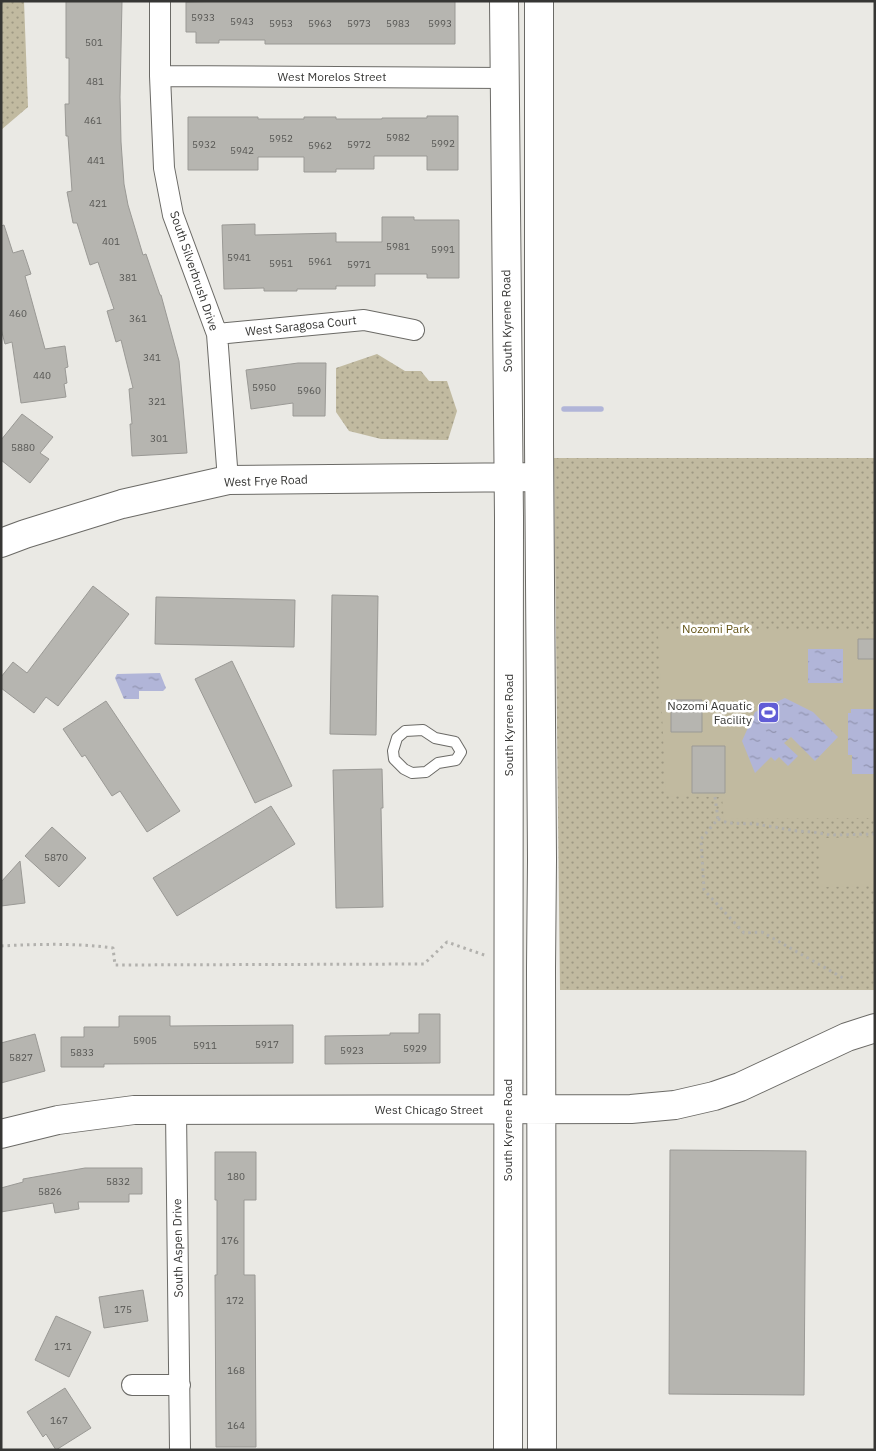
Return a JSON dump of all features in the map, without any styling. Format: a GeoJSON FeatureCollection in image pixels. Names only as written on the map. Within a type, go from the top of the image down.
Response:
{"type":"FeatureCollection","features":[{"type":"Feature","properties":{"kind":"main road","name":"South Kyrene Road"},"geometry":{"type":"LineString","coordinates":[[504,1],[508,477],[508,1450]]}},
{"type":"Feature","properties":{"kind":"main road"},"geometry":{"type":"LineString","coordinates":[[539,1],[542,1450]]}},
{"type":"Feature","properties":{"kind":"main road","name":"West Frye Road"},"geometry":{"type":"LineString","coordinates":[[1,543],[122,504],[228,480],[539,478]]}},
{"type":"Feature","properties":{"kind":"main road","name":"West Chicago Street"},"geometry":{"type":"LineString","coordinates":[[1,1134],[58,1120],[134,1110],[541,1110],[632,1109],[675,1105],[714,1096],[740,1087],[847,1037],[875,1028]]}},
{"type":"Feature","properties":{"kind":"street","name":"South Silverbrush Drive"},"geometry":{"type":"LineString","coordinates":[[160,1],[160,76],[164,168],[173,215],[217,334],[228,480]]}},
{"type":"Feature","properties":{"kind":"street","name":"West Morelos Street"},"geometry":{"type":"LineString","coordinates":[[160,76],[504,78]]}},
{"type":"Feature","properties":{"kind":"street","name":"West Saragosa Court"},"geometry":{"type":"LineString","coordinates":[[217,334],[364,320],[414,330]]}},
{"type":"Feature","properties":{"kind":"street","name":"South Aspen Drive"},"geometry":{"type":"LineString","coordinates":[[176,1111],[180,1450]]}},
{"type":"Feature","properties":{"kind":"street"},"geometry":{"type":"LineString","coordinates":[[132,1385],[180,1385]]}},
{"type":"Feature","properties":{"kind":"lane"},"geometry":{"type":"LineString","coordinates":[[423,730],[435,738],[455,742],[461,752],[456,760],[438,763],[426,772],[412,773],[404,769],[394,759],[393,751],[397,738],[405,731],[423,730]]}},
{"type":"Feature","properties":{"kind":"path"},"geometry":{"type":"LineString","coordinates":[[716,797],[718,820],[701,839],[704,890],[744,933],[762,932],[843,978]]}},
{"type":"Feature","properties":{"kind":"path"},"geometry":{"type":"LineString","coordinates":[[718,820],[728,823],[756,824],[830,835],[875,834]]}},
{"type":"Feature","properties":{"kind":"path"},"geometry":{"type":"LineString","coordinates":[[1,946],[42,944],[114,948],[115,965],[424,964],[447,942],[488,956],[508,956]]}},
{"type":"Feature","properties":{"kind":"green space"},"geometry":{"type":"Polygon","coordinates":[[[1,1],[24,1],[28,107],[1,130],[1,1]]]}},
{"type":"Feature","properties":{"kind":"green space"},"geometry":{"type":"Polygon","coordinates":[[[377,354],[405,371],[421,371],[429,381],[447,381],[457,411],[448,440],[381,439],[349,431],[336,412],[336,368],[377,354]]]}},
{"type":"Feature","properties":{"kind":"green space","name":"Nozomi Park"},"geometry":{"type":"Polygon","coordinates":[[[554,458],[875,458],[875,990],[560,990],[554,458]]]}},
{"type":"Feature","properties":{"kind":"green space","name":"Nozomi Aquatic Facility"},"geometry":{"type":"Polygon","coordinates":[[[875,629],[875,818],[724,819],[722,797],[666,796],[658,630],[875,629]]]}},
{"type":"Feature","properties":{"kind":"green space"},"geometry":{"type":"Polygon","coordinates":[[[875,837],[875,886],[821,887],[821,838],[875,837]]]}},
{"type":"Feature","properties":{"kind":"water"},"geometry":{"type":"Polygon","coordinates":[[[808,649],[843,649],[843,683],[808,683],[808,649]]]}},
{"type":"Feature","properties":{"kind":"water"},"geometry":{"type":"Polygon","coordinates":[[[160,673],[166,688],[163,691],[139,691],[139,699],[124,699],[115,678],[117,674],[160,673]]]}},
{"type":"Feature","properties":{"kind":"water"},"geometry":{"type":"Polygon","coordinates":[[[785,698],[813,712],[838,737],[815,761],[791,737],[784,743],[798,756],[788,766],[779,757],[775,761],[771,757],[755,773],[742,741],[755,712],[785,698]]]}},
{"type":"Feature","properties":{"kind":"water"},"geometry":{"type":"Polygon","coordinates":[[[851,709],[875,709],[875,774],[852,774],[852,755],[848,755],[848,713],[851,713],[851,709]]]}},
{"type":"Feature","properties":{"kind":"building"},"geometry":{"type":"Polygon","coordinates":[[[66,1],[122,1],[120,97],[124,184],[128,205],[143,255],[146,254],[161,295],[179,361],[187,453],[132,456],[129,389],[133,388],[121,340],[116,342],[107,311],[114,309],[98,262],[90,265],[77,223],[73,223],[67,192],[72,191],[68,136],[66,136],[65,104],[69,104],[69,58],[66,58],[66,1]]]}},
{"type":"Feature","properties":{"kind":"building"},"geometry":{"type":"Polygon","coordinates":[[[455,1],[455,44],[265,44],[265,40],[219,40],[219,43],[196,43],[196,32],[186,32],[186,2],[455,1]]]}},
{"type":"Feature","properties":{"kind":"building"},"geometry":{"type":"Polygon","coordinates":[[[427,116],[458,116],[458,170],[427,170],[427,156],[374,156],[374,169],[336,169],[336,172],[304,172],[304,157],[258,157],[258,170],[188,170],[188,117],[304,119],[304,117],[336,117],[336,119],[382,119],[427,118],[427,116]]]}},
{"type":"Feature","properties":{"kind":"building"},"geometry":{"type":"Polygon","coordinates":[[[382,217],[414,217],[414,220],[459,220],[459,278],[427,278],[427,274],[375,274],[375,286],[336,286],[336,289],[297,289],[297,291],[264,291],[264,288],[224,289],[222,225],[255,224],[255,235],[336,233],[336,242],[382,242],[382,217]]]}},
{"type":"Feature","properties":{"kind":"building"},"geometry":{"type":"Polygon","coordinates":[[[4,225],[13,253],[23,250],[31,274],[25,276],[45,349],[65,346],[68,367],[65,368],[67,383],[64,384],[66,397],[21,403],[12,342],[5,344],[1,329],[1,226],[4,225]]]}},
{"type":"Feature","properties":{"kind":"building"},"geometry":{"type":"Polygon","coordinates":[[[298,363],[326,363],[325,416],[293,416],[293,403],[251,409],[246,370],[298,363]]]}},
{"type":"Feature","properties":{"kind":"building"},"geometry":{"type":"Polygon","coordinates":[[[22,414],[53,437],[40,453],[49,459],[30,483],[1,460],[1,440],[22,414]]]}},
{"type":"Feature","properties":{"kind":"building"},"geometry":{"type":"Polygon","coordinates":[[[93,586],[129,614],[58,706],[46,697],[34,713],[1,688],[1,677],[13,662],[27,673],[93,586]]]}},
{"type":"Feature","properties":{"kind":"building"},"geometry":{"type":"Polygon","coordinates":[[[332,595],[378,596],[376,735],[330,734],[332,595]]]}},
{"type":"Feature","properties":{"kind":"building"},"geometry":{"type":"Polygon","coordinates":[[[156,597],[295,600],[294,647],[155,644],[156,597]]]}},
{"type":"Feature","properties":{"kind":"building"},"geometry":{"type":"Polygon","coordinates":[[[858,639],[875,639],[875,659],[858,659],[858,639]]]}},
{"type":"Feature","properties":{"kind":"building"},"geometry":{"type":"Polygon","coordinates":[[[232,661],[292,786],[255,803],[195,679],[232,661]]]}},
{"type":"Feature","properties":{"kind":"building"},"geometry":{"type":"Polygon","coordinates":[[[671,700],[702,700],[702,732],[671,732],[671,700]]]}},
{"type":"Feature","properties":{"kind":"building"},"geometry":{"type":"Polygon","coordinates":[[[106,701],[180,811],[147,832],[120,791],[112,796],[85,755],[82,757],[63,729],[106,701]]]}},
{"type":"Feature","properties":{"kind":"building"},"geometry":{"type":"Polygon","coordinates":[[[692,746],[725,746],[725,793],[692,793],[692,746]]]}},
{"type":"Feature","properties":{"kind":"building"},"geometry":{"type":"Polygon","coordinates":[[[382,769],[383,907],[336,908],[333,770],[382,769]]]}},
{"type":"Feature","properties":{"kind":"building"},"geometry":{"type":"Polygon","coordinates":[[[271,806],[295,844],[177,916],[153,878],[271,806]]]}},
{"type":"Feature","properties":{"kind":"building"},"geometry":{"type":"Polygon","coordinates":[[[52,827],[86,858],[59,887],[25,856],[52,827]]]}},
{"type":"Feature","properties":{"kind":"building"},"geometry":{"type":"Polygon","coordinates":[[[20,861],[25,903],[1,906],[1,882],[20,861]]]}},
{"type":"Feature","properties":{"kind":"building"},"geometry":{"type":"Polygon","coordinates":[[[419,1014],[440,1014],[440,1063],[325,1064],[325,1036],[419,1033],[419,1014]]]}},
{"type":"Feature","properties":{"kind":"building"},"geometry":{"type":"Polygon","coordinates":[[[119,1016],[170,1016],[170,1026],[293,1025],[293,1063],[104,1064],[104,1067],[61,1067],[61,1037],[84,1037],[84,1027],[119,1027],[119,1016]]]}},
{"type":"Feature","properties":{"kind":"building"},"geometry":{"type":"Polygon","coordinates":[[[35,1034],[45,1071],[1,1083],[1,1043],[35,1034]]]}},
{"type":"Feature","properties":{"kind":"building"},"geometry":{"type":"Polygon","coordinates":[[[670,1150],[806,1151],[804,1395],[669,1394],[670,1150]]]}},
{"type":"Feature","properties":{"kind":"building"},"geometry":{"type":"Polygon","coordinates":[[[215,1152],[256,1152],[256,1200],[244,1200],[244,1275],[255,1275],[256,1447],[216,1447],[215,1275],[217,1275],[217,1200],[215,1200],[215,1152]]]}},
{"type":"Feature","properties":{"kind":"building"},"geometry":{"type":"Polygon","coordinates":[[[85,1168],[142,1168],[142,1194],[129,1194],[129,1202],[78,1202],[79,1209],[55,1213],[53,1203],[1,1212],[1,1188],[23,1182],[23,1179],[85,1168]]]}},
{"type":"Feature","properties":{"kind":"building"},"geometry":{"type":"Polygon","coordinates":[[[143,1290],[148,1321],[104,1328],[99,1297],[143,1290]]]}},
{"type":"Feature","properties":{"kind":"building"},"geometry":{"type":"Polygon","coordinates":[[[56,1316],[91,1332],[69,1377],[35,1360],[56,1316]]]}},
{"type":"Feature","properties":{"kind":"building"},"geometry":{"type":"Polygon","coordinates":[[[65,1388],[91,1428],[56,1450],[46,1434],[43,1437],[27,1412],[65,1388]]]}},
{"type":"Feature","properties":{"kind":"waterway"},"geometry":{"type":"LineString","coordinates":[[564,409],[601,409]]}},
{"type":"Feature","properties":{"kind":"place","name":"Nozomi Aquatic Facility"},"geometry":{"type":"Point","coordinates":[768,713]}}]}
